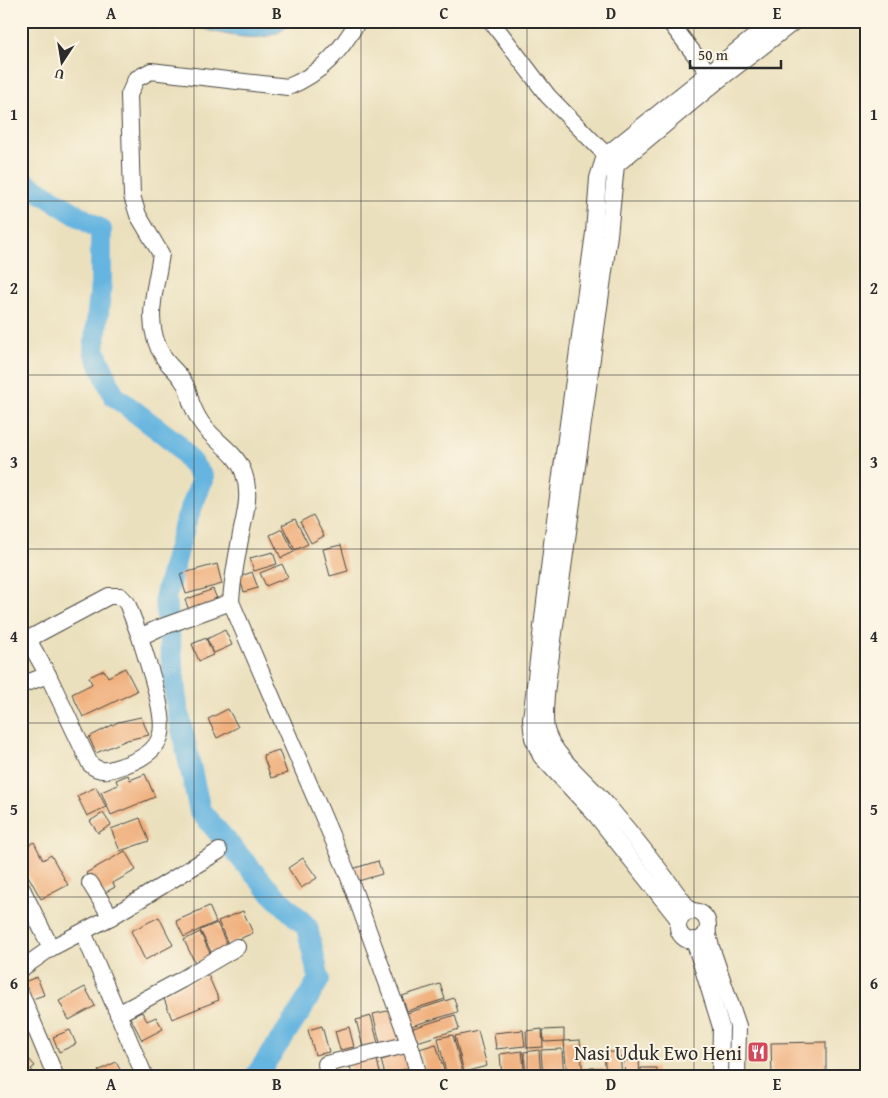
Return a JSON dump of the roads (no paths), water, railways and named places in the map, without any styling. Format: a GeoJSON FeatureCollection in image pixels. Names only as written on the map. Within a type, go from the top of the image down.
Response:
{"type":"FeatureCollection","features":[{"type":"Feature","properties":{"kind":"street"},"geometry":{"type":"LineString","coordinates":[[358,21],[344,44],[324,66],[298,83],[288,87],[151,71],[136,79],[129,95],[132,196],[138,215],[161,254],[152,302],[151,318],[155,338],[163,356],[183,379],[193,406],[203,425],[235,457],[244,474],[247,492],[246,511],[232,585],[231,602],[347,872],[410,1044],[419,1077]]}},
{"type":"Feature","properties":{"kind":"street"},"geometry":{"type":"LineString","coordinates":[[491,21],[548,96],[610,160]]}},
{"type":"Feature","properties":{"kind":"street"},"geometry":{"type":"LineString","coordinates":[[669,21],[712,78]]}},
{"type":"Feature","properties":{"kind":"street"},"geometry":{"type":"LineString","coordinates":[[685,915],[602,810],[541,756],[533,738],[530,720],[561,528],[601,234],[598,178],[610,160],[782,24]]}},
{"type":"Feature","properties":{"kind":"street"},"geometry":{"type":"LineString","coordinates":[[109,596],[120,596],[127,604],[140,636],[158,700],[162,730],[160,738],[153,749],[137,761],[109,771],[102,771],[90,764],[48,675],[31,646],[32,637],[109,596]]}},
{"type":"Feature","properties":{"kind":"street"},"geometry":{"type":"LineString","coordinates":[[140,636],[231,602]]}},
{"type":"Feature","properties":{"kind":"street"},"geometry":{"type":"LineString","coordinates":[[21,685],[48,675]]}},
{"type":"Feature","properties":{"kind":"street"},"geometry":{"type":"LineString","coordinates":[[21,970],[51,948],[111,917],[219,851]]}},
{"type":"Feature","properties":{"kind":"street"},"geometry":{"type":"LineString","coordinates":[[90,883],[111,917]]}},
{"type":"Feature","properties":{"kind":"street"},"geometry":{"type":"LineString","coordinates":[[21,888],[51,948]]}},
{"type":"Feature","properties":{"kind":"street"},"geometry":{"type":"LineString","coordinates":[[701,936],[684,938],[678,924],[685,915],[696,911],[704,916],[708,926],[701,936],[721,1027],[720,1077]]}},
{"type":"Feature","properties":{"kind":"street"},"geometry":{"type":"LineString","coordinates":[[83,932],[145,1077]]}},
{"type":"Feature","properties":{"kind":"street"},"geometry":{"type":"LineString","coordinates":[[701,936],[711,947],[738,1026],[737,1077]]}},
{"type":"Feature","properties":{"kind":"street"},"geometry":{"type":"LineString","coordinates":[[118,1014],[237,947]]}},
{"type":"Feature","properties":{"kind":"street"},"geometry":{"type":"LineString","coordinates":[[21,994],[56,1077]]}},
{"type":"Feature","properties":{"kind":"street"},"geometry":{"type":"LineString","coordinates":[[328,1077],[326,1064],[410,1044]]}},
{"type":"Feature","properties":{"kind":"water"},"geometry":{"type":"Polygon","coordinates":[[[177,21],[293,21],[277,33],[266,36],[241,37],[177,21]]]}},
{"type":"Feature","properties":{"kind":"waterway"},"geometry":{"type":"LineString","coordinates":[[21,180],[101,230],[101,284],[94,350],[114,396],[176,443],[203,478],[185,524],[165,598],[177,707],[200,811],[267,888],[307,927],[319,979],[300,1012],[255,1077]]}},
{"type":"Feature","properties":{"kind":"place","name":"Nasi Uduk Ewo Heni"},"geometry":{"type":"Point","coordinates":[758,1052]}}]}
